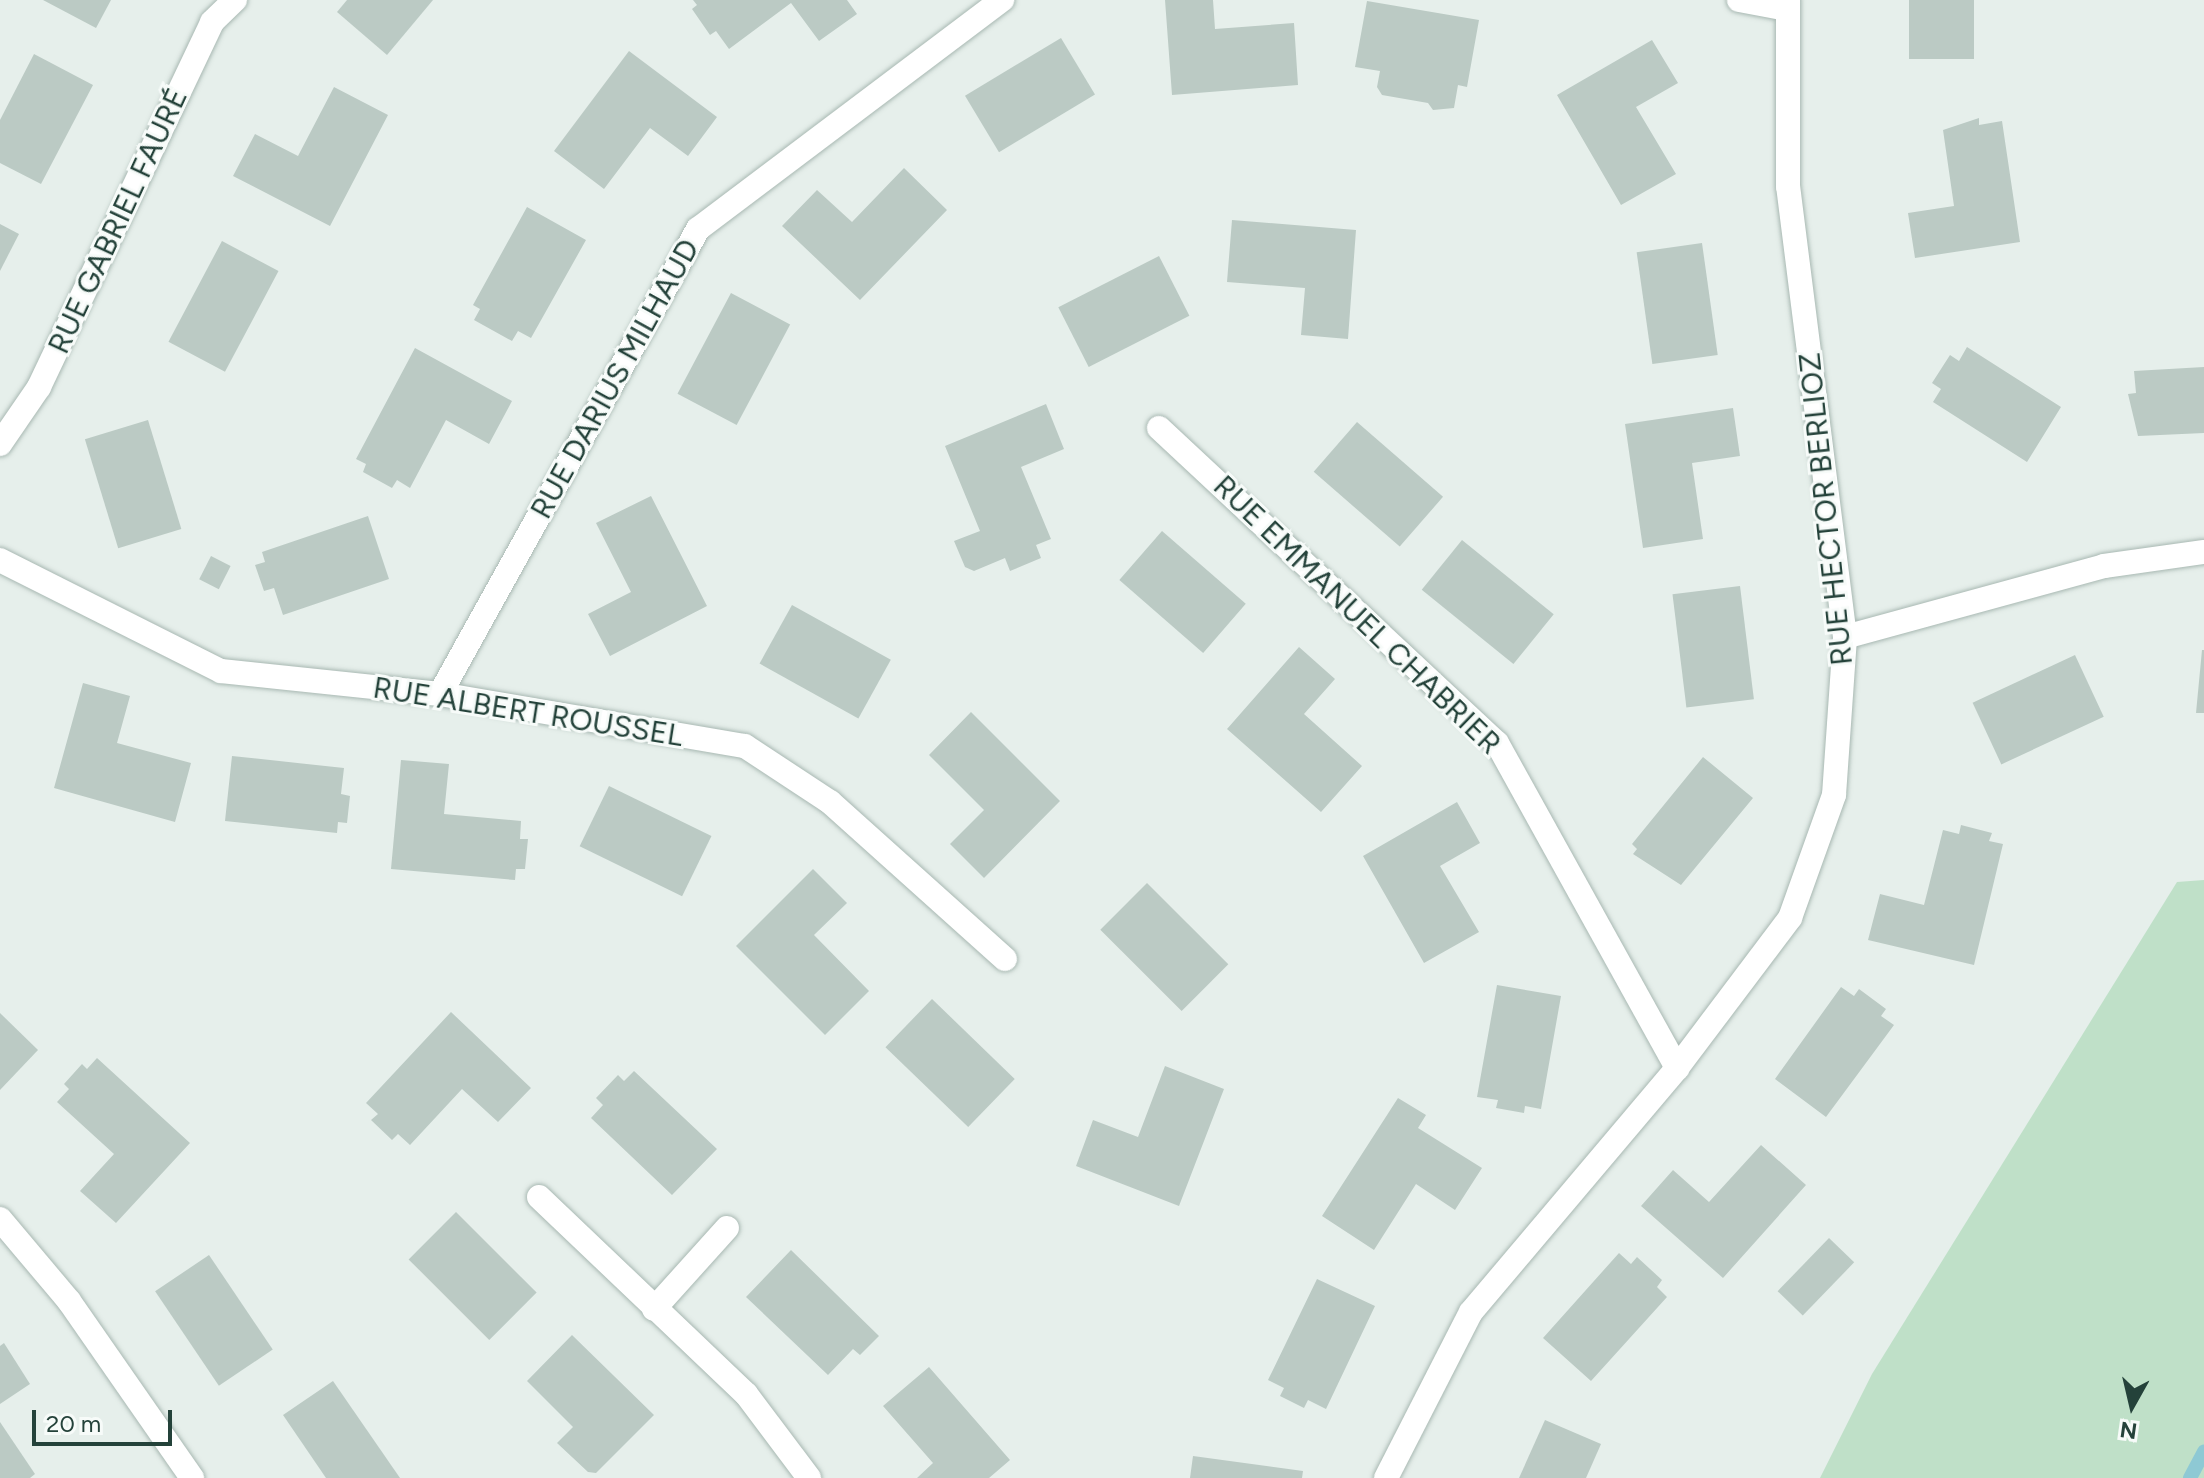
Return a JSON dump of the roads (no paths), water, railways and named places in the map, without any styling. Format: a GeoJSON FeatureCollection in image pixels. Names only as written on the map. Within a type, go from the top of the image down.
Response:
{"type":"FeatureCollection","features":[{"type":"Feature","properties":{"kind":"street","name":"RUE GABRIEL FAURÉ"},"geometry":{"type":"LineString","coordinates":[[0,444],[39,387],[212,22],[235,0]]}},
{"type":"Feature","properties":{"kind":"street","name":"RUE DARIUS MILHAUD"},"geometry":{"type":"LineString","coordinates":[[440,694],[698,229],[1002,0]]}},
{"type":"Feature","properties":{"kind":"street"},"geometry":{"type":"LineString","coordinates":[[1739,0],[1788,4]]}},
{"type":"Feature","properties":{"kind":"street","name":"RUE HECTOR BERLIOZ"},"geometry":{"type":"LineString","coordinates":[[1386,1478],[1471,1312],[1677,1068],[1790,918],[1834,795],[1845,637],[1788,187],[1788,4]]}},
{"type":"Feature","properties":{"kind":"street","name":"RUE EMMANUEL CHABRIER"},"geometry":{"type":"LineString","coordinates":[[1159,428],[1497,743],[1677,1068]]}},
{"type":"Feature","properties":{"kind":"street"},"geometry":{"type":"LineString","coordinates":[[1845,637],[2104,566],[2204,552]]}},
{"type":"Feature","properties":{"kind":"street","name":"RUE ALBERT ROUSSEL"},"geometry":{"type":"LineString","coordinates":[[0,560],[221,671],[440,694],[745,746],[830,802],[1005,959]]}},
{"type":"Feature","properties":{"kind":"street"},"geometry":{"type":"LineString","coordinates":[[539,1197],[746,1394],[809,1478]]}},
{"type":"Feature","properties":{"kind":"street"},"geometry":{"type":"LineString","coordinates":[[0,1219],[69,1301],[192,1478]]}},
{"type":"Feature","properties":{"kind":"street"},"geometry":{"type":"LineString","coordinates":[[654,1309],[727,1228]]}},
{"type":"Feature","properties":{"kind":"waterway"},"geometry":{"type":"LineString","coordinates":[[2190,1478],[2204,1452]]}}]}
